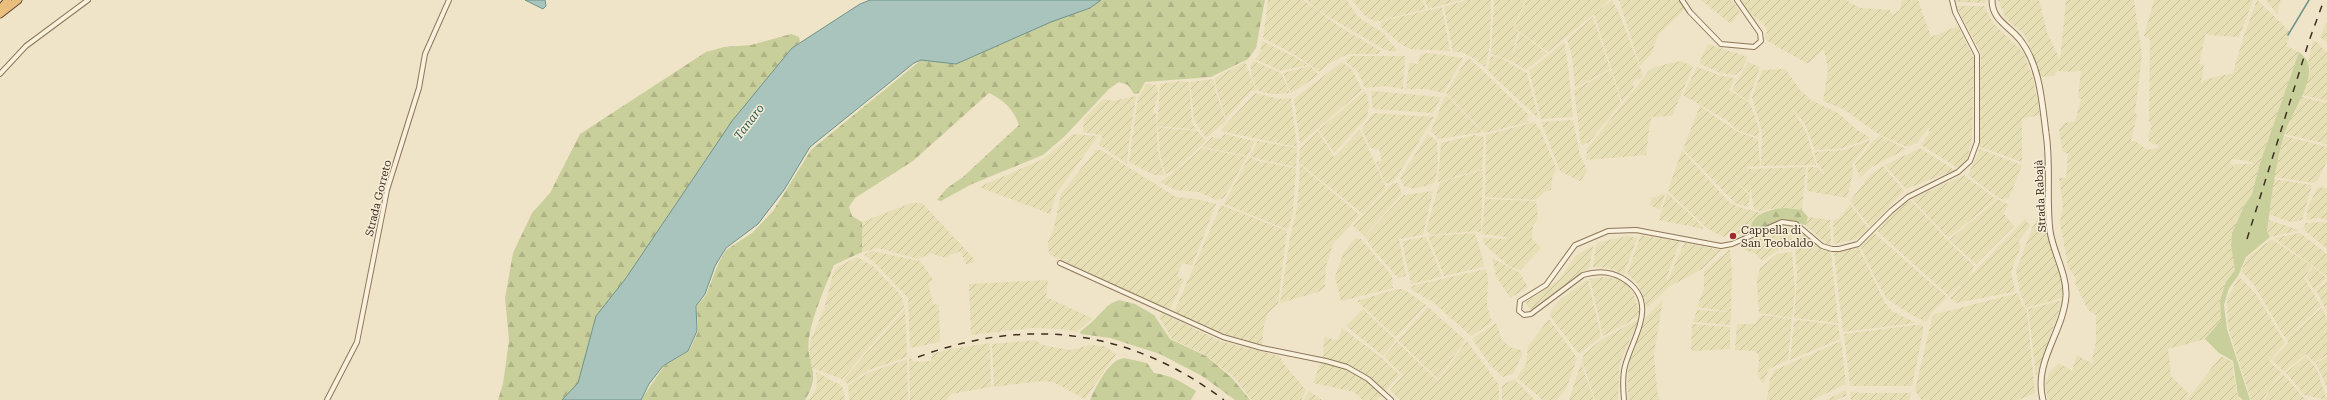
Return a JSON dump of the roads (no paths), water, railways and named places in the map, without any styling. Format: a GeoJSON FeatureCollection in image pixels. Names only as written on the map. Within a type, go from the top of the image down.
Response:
{"type":"FeatureCollection","features":[{"type":"Feature","properties":{"kind":"highway"},"geometry":{"type":"LineString","coordinates":[[0,9],[8,0]]}},
{"type":"Feature","properties":{"kind":"highway"},"geometry":{"type":"LineString","coordinates":[[0,14],[18,0]]}},
{"type":"Feature","properties":{"kind":"street"},"geometry":{"type":"LineString","coordinates":[[0,74],[26,46],[88,0]]}},
{"type":"Feature","properties":{"kind":"street","name":"Strada Gorreto"},"geometry":{"type":"LineString","coordinates":[[327,400],[357,342],[387,190],[419,88],[425,54],[449,0]]}},
{"type":"Feature","properties":{"kind":"street"},"geometry":{"type":"LineString","coordinates":[[1682,0],[1690,12],[1720,44],[1754,47],[1761,41],[1760,34],[1737,0]]}},
{"type":"Feature","properties":{"kind":"street"},"geometry":{"type":"LineString","coordinates":[[1624,400],[1625,366],[1638,336],[1643,315],[1640,300],[1632,287],[1618,276],[1605,272],[1592,272],[1583,275],[1531,314],[1524,314],[1519,311],[1520,301],[1546,285],[1575,245],[1608,231],[1636,230],[1721,246],[1732,244],[1782,222],[1796,224],[1822,246],[1832,249],[1839,249],[1858,244],[1891,210],[1908,197],[1958,172],[1970,161],[1977,142],[1977,55],[1955,12],[1952,0]]}},
{"type":"Feature","properties":{"kind":"street","name":"Strada Rabajà"},"geometry":{"type":"LineString","coordinates":[[1992,0],[1997,19],[2021,40],[2035,67],[2046,135],[2050,231],[2066,294],[2063,318],[2042,367],[2040,388],[2043,400]]}},
{"type":"Feature","properties":{"kind":"street"},"geometry":{"type":"LineString","coordinates":[[1060,263],[1223,337],[1262,348],[1326,360],[1347,367],[1368,379],[1391,400]]}},
{"type":"Feature","properties":{"kind":"water"},"geometry":{"type":"Polygon","coordinates":[[[525,0],[545,0],[546,6],[543,9],[525,0]]]}},
{"type":"Feature","properties":{"kind":"water","name":"Tanaro"},"geometry":{"type":"Polygon","coordinates":[[[870,0],[1101,0],[1090,8],[1051,22],[956,64],[921,60],[914,63],[810,147],[784,190],[758,224],[726,248],[715,266],[705,294],[696,306],[697,331],[688,351],[663,366],[649,384],[641,400],[562,400],[578,383],[596,316],[626,278],[732,121],[792,48],[860,4],[870,0]]]}},
{"type":"Feature","properties":{"kind":"waterway"},"geometry":{"type":"LineString","coordinates":[[2288,35],[2309,0]]}},
{"type":"Feature","properties":{"kind":"railway"},"geometry":{"type":"LineString","coordinates":[[2247,239],[2309,41],[2324,0]]}},
{"type":"Feature","properties":{"kind":"railway"},"geometry":{"type":"LineString","coordinates":[[918,357],[959,344],[999,336],[1038,334],[1077,336],[1115,344],[1152,358],[1188,376],[1224,400]]}},
{"type":"Feature","properties":{"kind":"place","name":"Cappella di San Teobaldo"},"geometry":{"type":"Point","coordinates":[1733,236]}}]}
